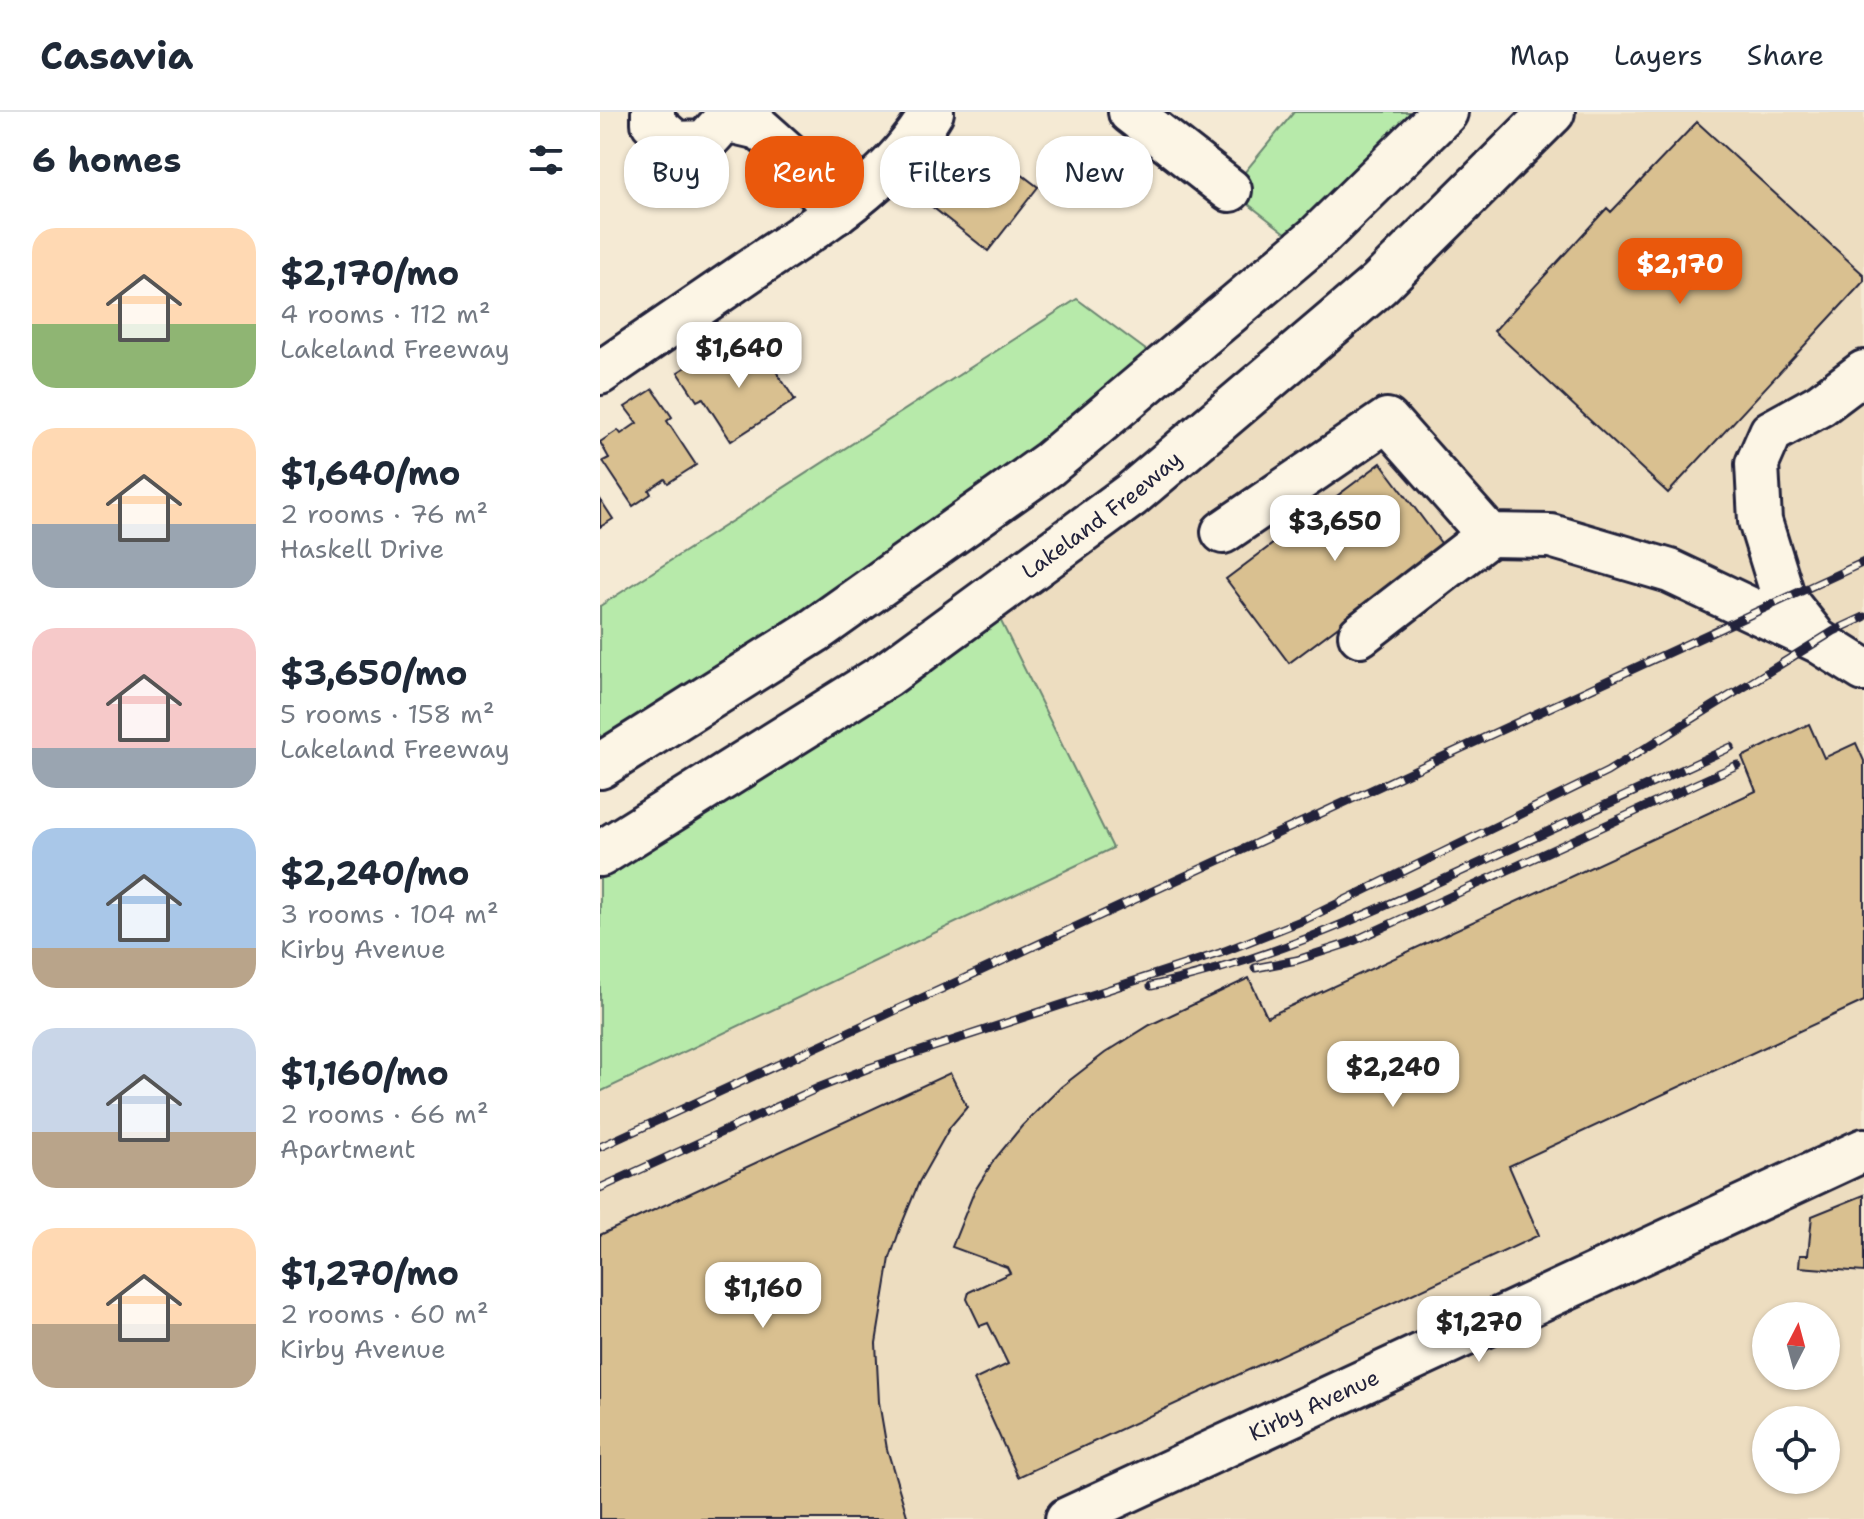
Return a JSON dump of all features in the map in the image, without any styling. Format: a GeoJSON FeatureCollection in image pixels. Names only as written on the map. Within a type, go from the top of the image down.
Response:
{"type":"FeatureCollection","features":[{"type":"Feature","properties":{"kind":"highway"},"geometry":{"type":"LineString","coordinates":[[600,766],[814,631],[1049,464],[1318,237],[1445,112]]}},
{"type":"Feature","properties":{"kind":"highway","name":"Lakeland Freeway"},"geometry":{"type":"LineString","coordinates":[[600,854],[886,675],[1131,495],[1379,284],[1552,112]]}},
{"type":"Feature","properties":{"kind":"street"},"geometry":{"type":"LineString","coordinates":[[653,112],[653,123],[676,143],[705,142],[725,116],[759,128],[786,152],[836,213]]}},
{"type":"Feature","properties":{"kind":"street"},"geometry":{"type":"LineString","coordinates":[[600,373],[878,182],[906,150],[932,112]]}},
{"type":"Feature","properties":{"kind":"street"},"geometry":{"type":"LineString","coordinates":[[1130,112],[1230,190]]}},
{"type":"Feature","properties":{"kind":"street"},"geometry":{"type":"LineString","coordinates":[[1818,641],[1784,599],[1760,521],[1757,464],[1771,432],[1820,405],[1864,372]]}},
{"type":"Feature","properties":{"kind":"street"},"geometry":{"type":"LineString","coordinates":[[1223,532],[1387,420],[1489,535]]}},
{"type":"Feature","properties":{"kind":"street"},"geometry":{"type":"LineString","coordinates":[[1360,635],[1489,535],[1551,536],[1670,571],[1818,641],[1864,670]]}},
{"type":"Feature","properties":{"kind":"street","name":"Kirby Avenue"},"geometry":{"type":"LineString","coordinates":[[1067,1519],[1864,1150]]}},
{"type":"Feature","properties":{"kind":"shaded area"},"geometry":{"type":"Polygon","coordinates":[[[1552,112],[1864,112],[1864,1519],[600,1519],[600,1093],[1113,848],[990,599],[1552,112]]]}},
{"type":"Feature","properties":{"kind":"green space"},"geometry":{"type":"Polygon","coordinates":[[[1294,112],[1445,112],[1305,248],[1230,190],[1294,112]]]}},
{"type":"Feature","properties":{"kind":"green space"},"geometry":{"type":"Polygon","coordinates":[[[1077,299],[1166,365],[600,766],[600,606],[1077,299]]]}},
{"type":"Feature","properties":{"kind":"green space"},"geometry":{"type":"Polygon","coordinates":[[[990,599],[1113,848],[600,1092],[600,854],[990,599]]]}},
{"type":"Feature","properties":{"kind":"building"},"geometry":{"type":"Polygon","coordinates":[[[1697,122],[1864,275],[1864,281],[1668,493],[1494,331],[1607,208],[1611,212],[1697,122]]]}},
{"type":"Feature","properties":{"kind":"building"},"geometry":{"type":"Polygon","coordinates":[[[1020,173],[1036,185],[1036,190],[988,251],[934,208],[1020,208],[1020,173]]]}},
{"type":"Feature","properties":{"kind":"building"},"geometry":{"type":"Polygon","coordinates":[[[756,341],[795,400],[731,441],[703,398],[697,401],[678,372],[706,355],[717,371],[734,360],[732,356],[756,341]]]}},
{"type":"Feature","properties":{"kind":"building"},"geometry":{"type":"Polygon","coordinates":[[[653,389],[672,417],[667,421],[696,465],[668,483],[665,479],[649,490],[651,494],[633,506],[603,461],[609,458],[600,442],[618,430],[621,434],[637,423],[625,407],[653,389]]]}},
{"type":"Feature","properties":{"kind":"building"},"geometry":{"type":"Polygon","coordinates":[[[1381,463],[1444,547],[1289,663],[1226,579],[1381,463]]]}},
{"type":"Feature","properties":{"kind":"building"},"geometry":{"type":"Polygon","coordinates":[[[600,499],[613,519],[600,527],[600,499]]]}},
{"type":"Feature","properties":{"kind":"building"},"geometry":{"type":"Polygon","coordinates":[[[1809,724],[1824,758],[1856,743],[1864,761],[1864,1001],[1509,1166],[1539,1235],[1018,1477],[974,1380],[1008,1364],[988,1323],[980,1326],[967,1299],[969,1292],[1010,1273],[1007,1267],[952,1247],[974,1192],[994,1160],[1061,1087],[1105,1053],[1150,1025],[1249,978],[1267,1017],[1756,791],[1742,757],[1809,724]]]}},
{"type":"Feature","properties":{"kind":"building"},"geometry":{"type":"Polygon","coordinates":[[[950,1073],[967,1107],[950,1127],[919,1182],[901,1226],[890,1258],[876,1343],[879,1402],[887,1449],[908,1519],[600,1519],[600,1235],[950,1073]]]}},
{"type":"Feature","properties":{"kind":"building"},"geometry":{"type":"Polygon","coordinates":[[[1864,1195],[1864,1272],[1799,1267],[1800,1255],[1808,1255],[1812,1216],[1864,1195]]]}},
{"type":"Feature","properties":{"kind":"railway"},"geometry":{"type":"LineString","coordinates":[[600,1147],[1864,562]]}},
{"type":"Feature","properties":{"kind":"railway"},"geometry":{"type":"LineString","coordinates":[[600,1188],[818,1088],[869,1068],[1220,953],[1306,919],[1607,772],[1834,631],[1864,617]]}},
{"type":"Feature","properties":{"kind":"railway"},"geometry":{"type":"LineString","coordinates":[[1151,986],[1235,964],[1353,920],[1731,747]]}},
{"type":"Feature","properties":{"kind":"railway"},"geometry":{"type":"LineString","coordinates":[[1255,968],[1297,960],[1349,943],[1737,765]]}}]}
